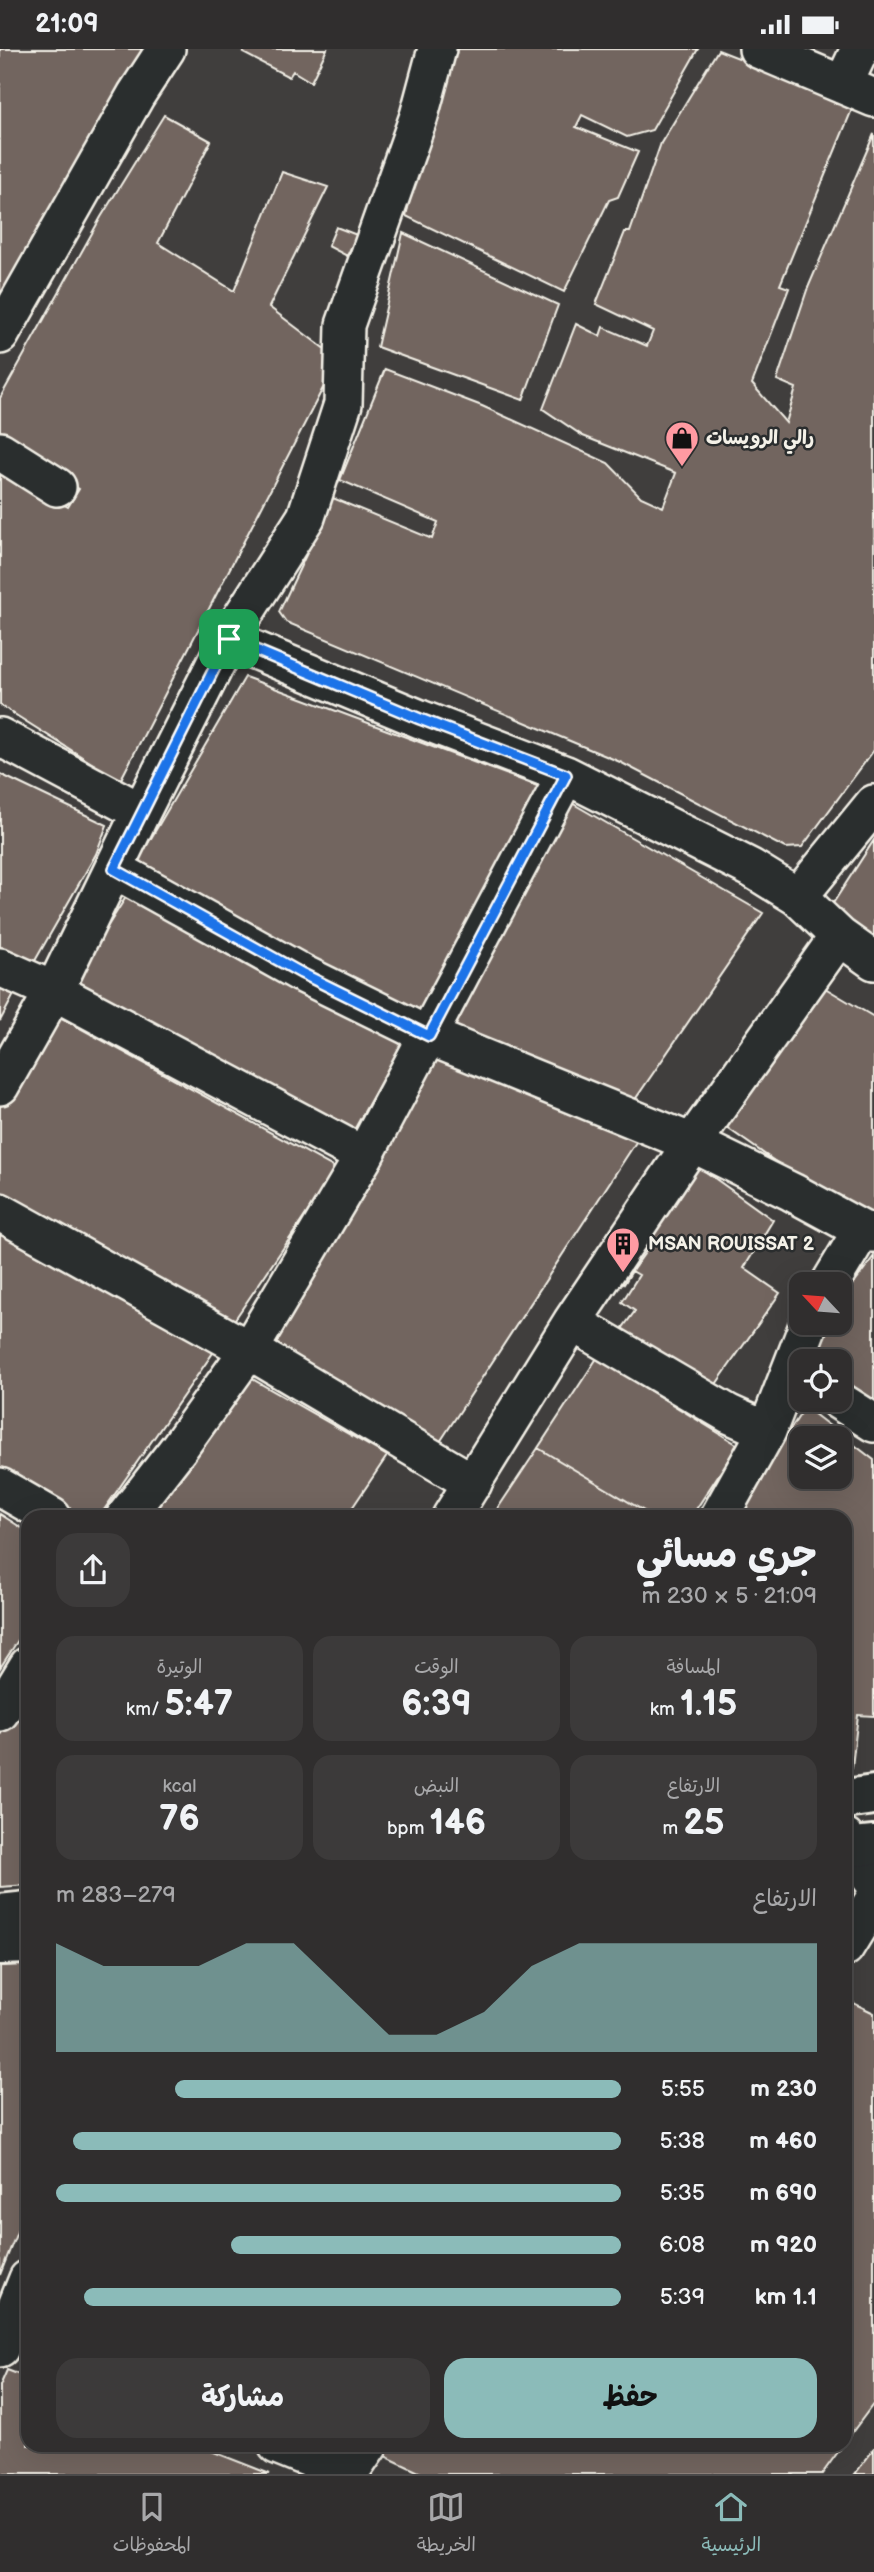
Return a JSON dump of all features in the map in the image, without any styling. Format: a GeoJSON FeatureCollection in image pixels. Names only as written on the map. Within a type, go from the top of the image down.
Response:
{"type":"FeatureCollection","features":[{"type":"Feature","properties":{"kind":"main road"},"geometry":{"type":"LineString","coordinates":[[852,1798],[874,1795]]}},
{"type":"Feature","properties":{"kind":"main road"},"geometry":{"type":"LineString","coordinates":[[0,1914],[21,1912]]}},
{"type":"Feature","properties":{"kind":"main road"},"geometry":{"type":"LineString","coordinates":[[0,1945],[21,1944]]}},
{"type":"Feature","properties":{"kind":"street"},"geometry":{"type":"LineString","coordinates":[[0,335],[136,95],[166,49]]}},
{"type":"Feature","properties":{"kind":"street"},"geometry":{"type":"LineString","coordinates":[[0,1086],[54,991],[229,639],[306,517],[344,404],[345,325],[419,116],[437,49]]}},
{"type":"Feature","properties":{"kind":"street"},"geometry":{"type":"LineString","coordinates":[[758,49],[858,92],[860,49]]}},
{"type":"Feature","properties":{"kind":"street"},"geometry":{"type":"LineString","coordinates":[[0,451],[57,487]]}},
{"type":"Feature","properties":{"kind":"street"},"geometry":{"type":"LineString","coordinates":[[229,639],[420,719],[566,775],[751,868],[798,897],[839,936],[874,961]]}},
{"type":"Feature","properties":{"kind":"street"},"geometry":{"type":"LineString","coordinates":[[0,737],[141,812]]}},
{"type":"Feature","properties":{"kind":"street"},"geometry":{"type":"LineString","coordinates":[[131,1510],[178,1450],[249,1350],[364,1156],[566,775]]}},
{"type":"Feature","properties":{"kind":"street"},"geometry":{"type":"LineString","coordinates":[[798,897],[874,804]]}},
{"type":"Feature","properties":{"kind":"street"},"geometry":{"type":"LineString","coordinates":[[114,869],[301,973],[429,1036],[692,1143],[868,1232],[839,1272]]}},
{"type":"Feature","properties":{"kind":"street"},"geometry":{"type":"LineString","coordinates":[[456,1510],[572,1322],[692,1143],[839,936]]}},
{"type":"Feature","properties":{"kind":"street"},"geometry":{"type":"LineString","coordinates":[[0,967],[54,991],[364,1156]]}},
{"type":"Feature","properties":{"kind":"street"},"geometry":{"type":"LineString","coordinates":[[0,1212],[249,1350],[473,1483]]}},
{"type":"Feature","properties":{"kind":"street"},"geometry":{"type":"LineString","coordinates":[[572,1322],[729,1414],[767,1430]]}},
{"type":"Feature","properties":{"kind":"street"},"geometry":{"type":"LineString","coordinates":[[723,1510],[789,1388]]}},
{"type":"Feature","properties":{"kind":"street"},"geometry":{"type":"LineString","coordinates":[[852,1409],[874,1423]]}},
{"type":"Feature","properties":{"kind":"street"},"geometry":{"type":"LineString","coordinates":[[0,1487],[40,1510]]}},
{"type":"Feature","properties":{"kind":"street"},"geometry":{"type":"LineString","coordinates":[[0,1712],[21,1678]]}},
{"type":"Feature","properties":{"kind":"street"},"geometry":{"type":"LineString","coordinates":[[853,1845],[874,1882]]}},
{"type":"Feature","properties":{"kind":"street"},"geometry":{"type":"LineString","coordinates":[[852,1936],[874,1900]]}},
{"type":"Feature","properties":{"kind":"street"},"geometry":{"type":"LineString","coordinates":[[8,2340],[21,2300]]}},
{"type":"Feature","properties":{"kind":"street"},"geometry":{"type":"LineString","coordinates":[[294,2452],[349,2474],[364,2452]]}},
{"type":"Feature","properties":{"kind":"building"},"geometry":{"type":"Polygon","coordinates":[[[0,49],[151,49],[0,300],[0,49]]]}},
{"type":"Feature","properties":{"kind":"building"},"geometry":{"type":"Polygon","coordinates":[[[246,49],[327,49],[311,82],[293,71],[289,77],[243,53],[246,49]]]}},
{"type":"Feature","properties":{"kind":"building"},"geometry":{"type":"Polygon","coordinates":[[[451,49],[698,49],[652,130],[627,137],[582,115],[576,127],[638,152],[618,197],[609,200],[564,292],[406,216],[451,49]]]}},
{"type":"Feature","properties":{"kind":"building"},"geometry":{"type":"Polygon","coordinates":[[[718,50],[790,78],[853,107],[780,285],[789,288],[752,384],[786,423],[796,388],[777,380],[807,290],[874,134],[874,750],[802,847],[785,848],[620,762],[286,622],[279,612],[333,498],[432,539],[438,522],[340,480],[385,369],[482,406],[608,463],[641,497],[663,507],[676,473],[583,436],[543,409],[576,324],[600,336],[603,327],[647,346],[653,331],[596,304],[625,232],[630,232],[661,143],[718,50]]]}},
{"type":"Feature","properties":{"kind":"building"},"geometry":{"type":"Polygon","coordinates":[[[164,115],[211,141],[158,243],[234,291],[282,172],[328,187],[269,307],[338,359],[120,781],[0,705],[0,469],[68,507],[79,489],[0,436],[0,398],[101,217],[164,115]]]}},
{"type":"Feature","properties":{"kind":"building"},"geometry":{"type":"Polygon","coordinates":[[[336,227],[357,235],[347,256],[328,246],[336,227]]]}},
{"type":"Feature","properties":{"kind":"building"},"geometry":{"type":"Polygon","coordinates":[[[403,233],[558,305],[523,400],[377,347],[403,233]]]}},
{"type":"Feature","properties":{"kind":"building"},"geometry":{"type":"Polygon","coordinates":[[[245,677],[540,787],[425,1014],[274,941],[136,864],[245,677]]]}},
{"type":"Feature","properties":{"kind":"building"},"geometry":{"type":"Polygon","coordinates":[[[0,774],[107,825],[96,854],[28,973],[0,960],[0,774]]]}},
{"type":"Feature","properties":{"kind":"building"},"geometry":{"type":"Polygon","coordinates":[[[563,798],[763,913],[632,1104],[450,1025],[563,798]]]}},
{"type":"Feature","properties":{"kind":"building"},"geometry":{"type":"Polygon","coordinates":[[[874,840],[874,940],[828,911],[874,840]]]}},
{"type":"Feature","properties":{"kind":"building"},"geometry":{"type":"Polygon","coordinates":[[[131,889],[407,1035],[354,1130],[65,994],[131,889]]]}},
{"type":"Feature","properties":{"kind":"building"},"geometry":{"type":"Polygon","coordinates":[[[0,981],[17,989],[0,1021],[0,981]]]}},
{"type":"Feature","properties":{"kind":"building"},"geometry":{"type":"Polygon","coordinates":[[[820,985],[874,1017],[874,1214],[830,1200],[723,1125],[820,985]]]}},
{"type":"Feature","properties":{"kind":"building"},"geometry":{"type":"Polygon","coordinates":[[[49,1011],[337,1169],[231,1325],[0,1197],[0,1094],[49,1011]]]}},
{"type":"Feature","properties":{"kind":"building"},"geometry":{"type":"Polygon","coordinates":[[[434,1057],[640,1136],[438,1445],[258,1342],[434,1057]]]}},
{"type":"Feature","properties":{"kind":"building"},"geometry":{"type":"Polygon","coordinates":[[[699,1167],[773,1220],[744,1268],[780,1293],[712,1390],[619,1333],[635,1311],[622,1302],[639,1275],[632,1271],[651,1244],[641,1239],[678,1170],[699,1167]]]}},
{"type":"Feature","properties":{"kind":"building"},"geometry":{"type":"Polygon","coordinates":[[[0,1224],[217,1347],[104,1510],[56,1510],[0,1474],[0,1224]]]}},
{"type":"Feature","properties":{"kind":"building"},"geometry":{"type":"Polygon","coordinates":[[[874,1256],[874,1407],[852,1391],[852,1349],[816,1349],[820,1335],[852,1335],[852,1282],[854,1283],[874,1256]]]}},
{"type":"Feature","properties":{"kind":"building","name":"MSAN ROUISSAT 2"},"geometry":{"type":"Polygon","coordinates":[[[622,1263],[632,1271],[624,1284],[613,1277],[622,1263]]]}},
{"type":"Feature","properties":{"kind":"building"},"geometry":{"type":"Polygon","coordinates":[[[597,1358],[738,1445],[696,1510],[642,1510],[538,1448],[597,1358]]]}},
{"type":"Feature","properties":{"kind":"building"},"geometry":{"type":"Polygon","coordinates":[[[240,1372],[387,1456],[351,1510],[146,1510],[240,1372]]]}},
{"type":"Feature","properties":{"kind":"building"},"geometry":{"type":"Polygon","coordinates":[[[802,1412],[812,1412],[830,1426],[793,1426],[802,1412]]]}},
{"type":"Feature","properties":{"kind":"building"},"geometry":{"type":"Polygon","coordinates":[[[789,1431],[789,1489],[852,1489],[852,1443],[874,1460],[874,1716],[858,1715],[852,1767],[852,1510],[738,1510],[789,1431]]]}},
{"type":"Feature","properties":{"kind":"building"},"geometry":{"type":"Polygon","coordinates":[[[538,1448],[642,1510],[497,1510],[538,1448]]]}},
{"type":"Feature","properties":{"kind":"building"},"geometry":{"type":"Polygon","coordinates":[[[0,1514],[21,1528],[21,1636],[0,1668],[0,1514]]]}},
{"type":"Feature","properties":{"kind":"building"},"geometry":{"type":"Polygon","coordinates":[[[21,1703],[21,1886],[0,1887],[0,1735],[21,1703]]]}},
{"type":"Feature","properties":{"kind":"building"},"geometry":{"type":"Polygon","coordinates":[[[21,1964],[21,2222],[0,2275],[0,1966],[21,1964]]]}},
{"type":"Feature","properties":{"kind":"building"},"geometry":{"type":"Polygon","coordinates":[[[852,2002],[874,2013],[874,2403],[852,2433],[852,2002]]]}},
{"type":"Feature","properties":{"kind":"building"},"geometry":{"type":"Polygon","coordinates":[[[7,2370],[21,2375],[21,2452],[214,2452],[270,2474],[0,2474],[0,2386],[7,2370]]]}},
{"type":"Feature","properties":{"kind":"building"},"geometry":{"type":"Polygon","coordinates":[[[874,2449],[874,2474],[855,2474],[874,2449]]]}},
{"type":"Feature","properties":{"kind":"building"},"geometry":{"type":"Polygon","coordinates":[[[376,2452],[838,2452],[822,2474],[423,2474],[376,2452]]]}},
{"type":"Feature","properties":{"kind":"place","name":"رالي الرويسات"},"geometry":{"type":"Point","coordinates":[682,468]}},
{"type":"Feature","properties":{"kind":"place","name":"MSAN ROUISSAT 2"},"geometry":{"type":"Point","coordinates":[623,1274]}},
{"type":"Feature","properties":{"kind":"route"},"geometry":{"type":"LineString","coordinates":[[229,639],[420,719],[566,775],[429,1036],[301,973],[114,869],[229,639]]}}]}
